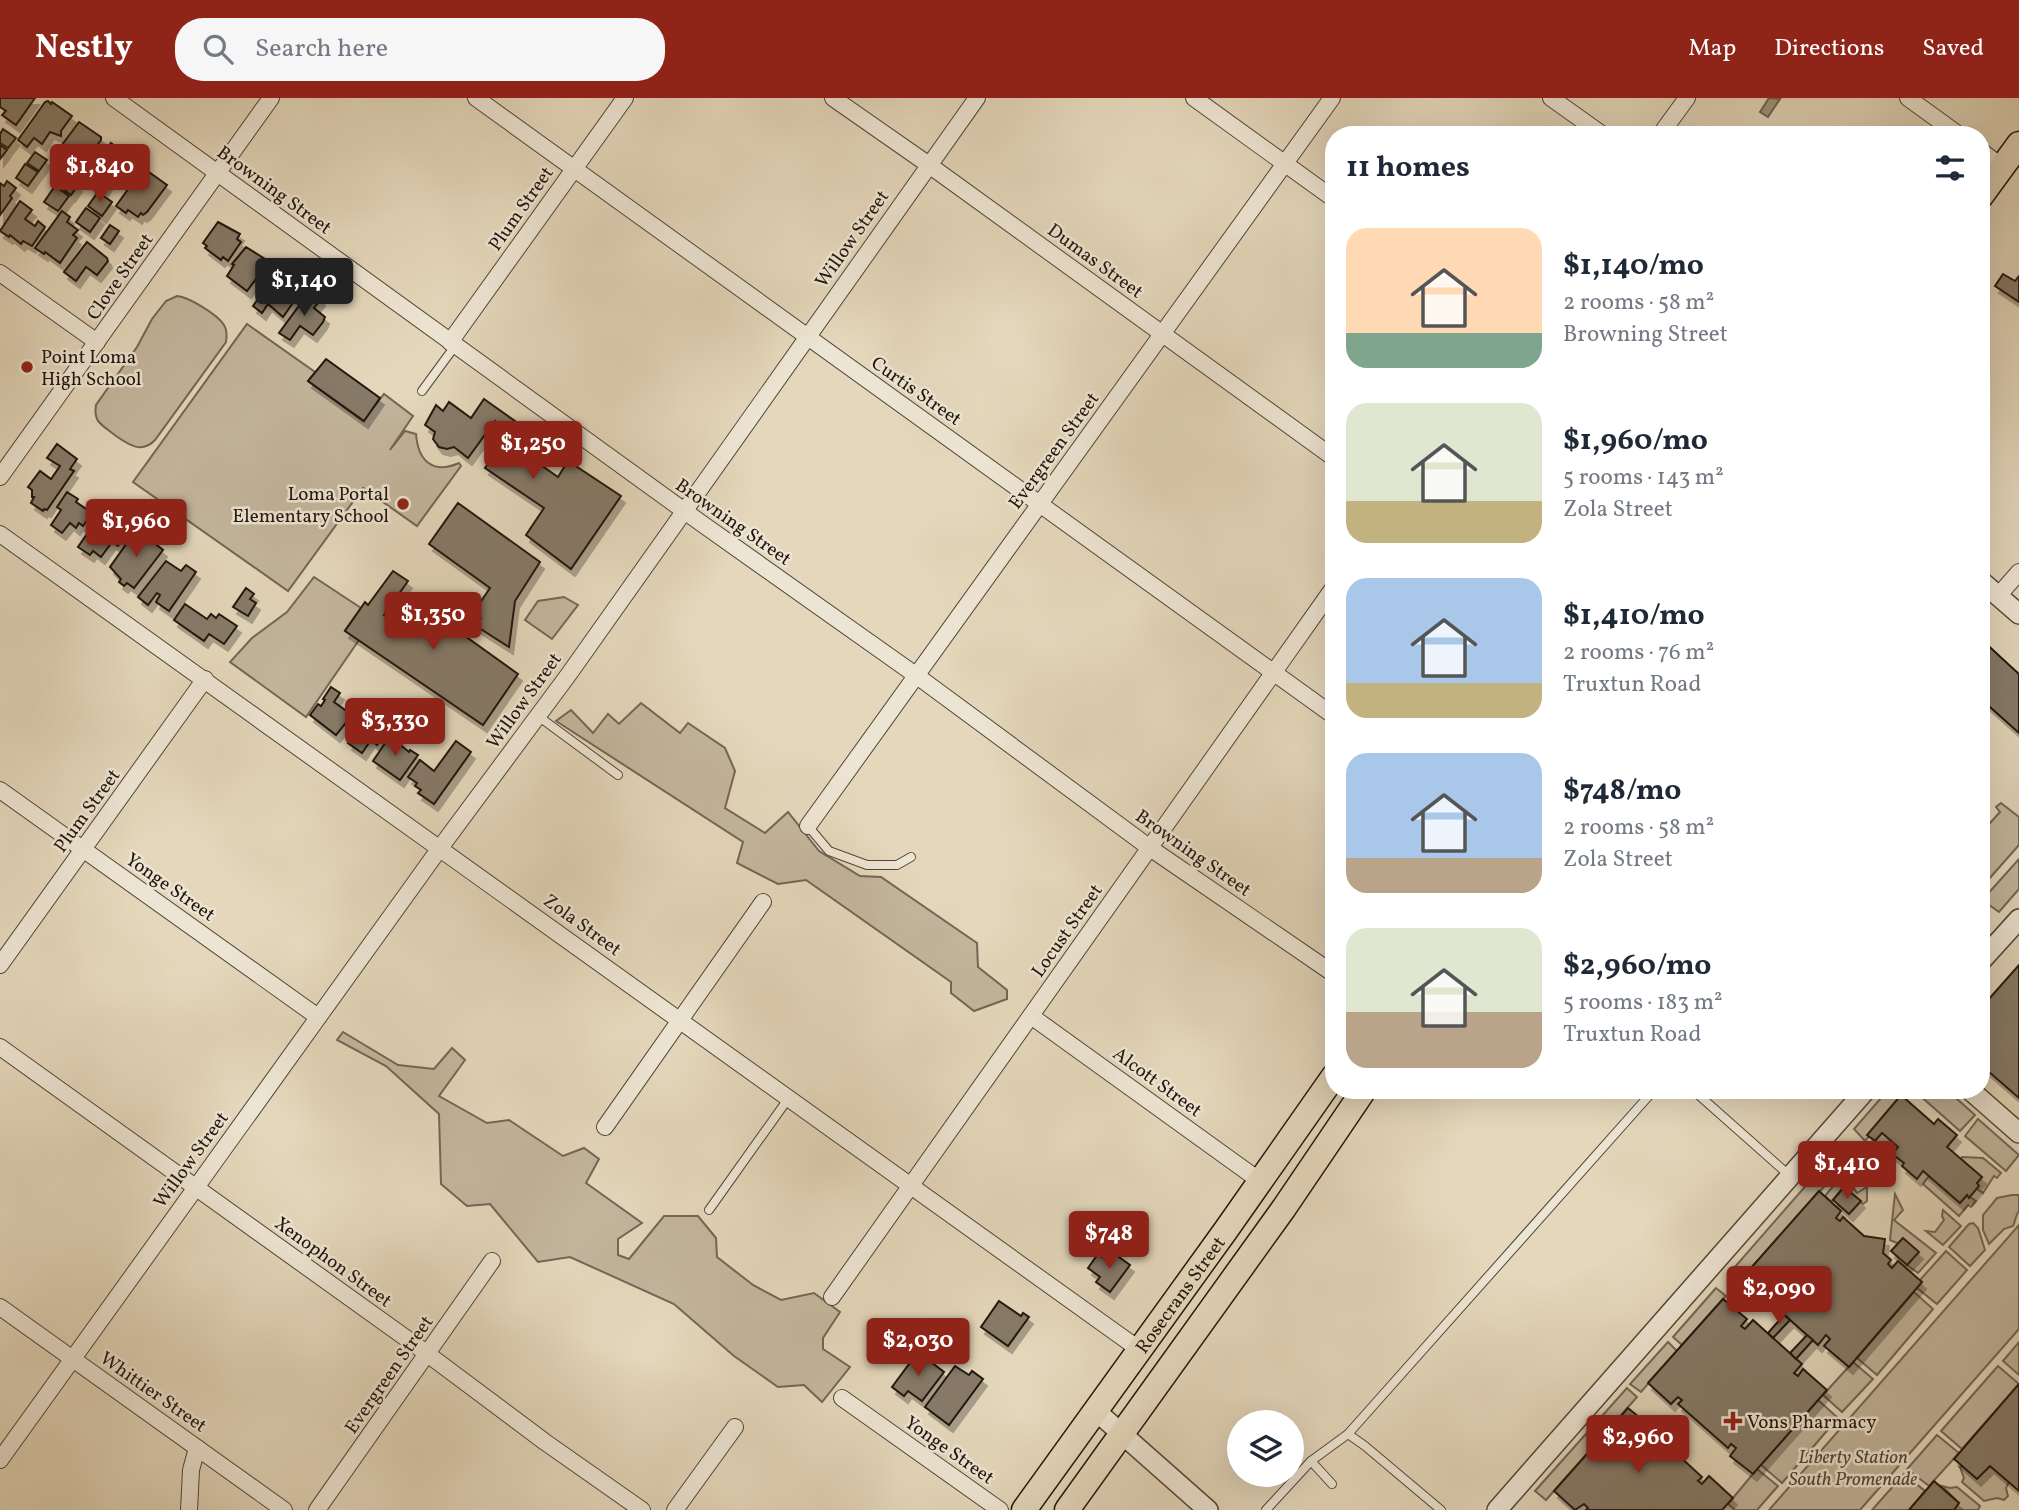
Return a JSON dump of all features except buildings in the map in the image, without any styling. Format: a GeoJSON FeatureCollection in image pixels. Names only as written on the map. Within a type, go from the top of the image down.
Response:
{"type":"FeatureCollection","features":[{"type":"Feature","properties":{"kind":"main road"},"geometry":{"type":"LineString","coordinates":[[1990,184],[2019,144]]}},
{"type":"Feature","properties":{"kind":"main road","name":"Rosecrans Street"},"geometry":{"type":"LineString","coordinates":[[1024,1510],[1325,1089]]}},
{"type":"Feature","properties":{"kind":"main road","name":"Rosecrans Street"},"geometry":{"type":"LineString","coordinates":[[1067,1510],[1284,1208],[1358,1099]]}},
{"type":"Feature","properties":{"kind":"street","name":"Browning Street"},"geometry":{"type":"LineString","coordinates":[[114,98],[917,676],[1150,848],[1325,968]]}},
{"type":"Feature","properties":{"kind":"street","name":"Clove Street"},"geometry":{"type":"LineString","coordinates":[[0,477],[271,98]]}},
{"type":"Feature","properties":{"kind":"street","name":"Curtis Street"},"geometry":{"type":"LineString","coordinates":[[476,98],[1325,709]]}},
{"type":"Feature","properties":{"kind":"street","name":"Plum Street"},"geometry":{"type":"LineString","coordinates":[[453,344],[574,167],[625,98]]}},
{"type":"Feature","properties":{"kind":"street","name":"Dumas Street"},"geometry":{"type":"LineString","coordinates":[[833,98],[1325,452]]}},
{"type":"Feature","properties":{"kind":"street","name":"Willow Street"},"geometry":{"type":"LineString","coordinates":[[0,1460],[538,716],[977,98]]}},
{"type":"Feature","properties":{"kind":"street"},"geometry":{"type":"LineString","coordinates":[[1194,98],[1325,193]]}},
{"type":"Feature","properties":{"kind":"street","name":"Evergreen Street"},"geometry":{"type":"LineString","coordinates":[[808,826],[1332,98]]}},
{"type":"Feature","properties":{"kind":"street"},"geometry":{"type":"LineString","coordinates":[[1551,98],[1590,126]]}},
{"type":"Feature","properties":{"kind":"street"},"geometry":{"type":"LineString","coordinates":[[1667,126],[1687,98]]}},
{"type":"Feature","properties":{"kind":"street"},"geometry":{"type":"LineString","coordinates":[[1908,98],[1947,126]]}},
{"type":"Feature","properties":{"kind":"street"},"geometry":{"type":"LineString","coordinates":[[1990,158],[2002,167]]}},
{"type":"Feature","properties":{"kind":"street"},"geometry":{"type":"LineString","coordinates":[[0,273],[97,342]]}},
{"type":"Feature","properties":{"kind":"street","name":"Zola Street"},"geometry":{"type":"LineString","coordinates":[[0,534],[1140,1350]]}},
{"type":"Feature","properties":{"kind":"street"},"geometry":{"type":"LineString","coordinates":[[1998,596],[2019,572]]}},
{"type":"Feature","properties":{"kind":"street"},"geometry":{"type":"LineString","coordinates":[[1990,589],[2019,614]]}},
{"type":"Feature","properties":{"kind":"street","name":"Locust Street"},"geometry":{"type":"LineString","coordinates":[[832,1297],[1325,600]]}},
{"type":"Feature","properties":{"kind":"street","name":"Plum Street"},"geometry":{"type":"LineString","coordinates":[[0,965],[205,679]]}},
{"type":"Feature","properties":{"kind":"street","name":"Yonge Street"},"geometry":{"type":"LineString","coordinates":[[0,790],[318,1017]]}},
{"type":"Feature","properties":{"kind":"street"},"geometry":{"type":"LineString","coordinates":[[605,1127],[763,902]]}},
{"type":"Feature","properties":{"kind":"street"},"geometry":{"type":"LineString","coordinates":[[1990,952],[2017,924]]}},
{"type":"Feature","properties":{"kind":"street","name":"Alcott Street"},"geometry":{"type":"LineString","coordinates":[[1031,1016],[1260,1181]]}},
{"type":"Feature","properties":{"kind":"street","name":"Xenophon Street"},"geometry":{"type":"LineString","coordinates":[[0,1047],[642,1510]]}},
{"type":"Feature","properties":{"kind":"street"},"geometry":{"type":"LineString","coordinates":[[1497,1510],[1858,1099]]}},
{"type":"Feature","properties":{"kind":"street"},"geometry":{"type":"LineString","coordinates":[[1980,1099],[2019,1133]]}},
{"type":"Feature","properties":{"kind":"street","name":"Evergreen Street"},"geometry":{"type":"LineString","coordinates":[[317,1510],[492,1261]]}},
{"type":"Feature","properties":{"kind":"street","name":"Whittier Street"},"geometry":{"type":"LineString","coordinates":[[0,1307],[284,1510]]}},
{"type":"Feature","properties":{"kind":"street","name":"Yonge Street"},"geometry":{"type":"LineString","coordinates":[[842,1398],[1000,1510]]}},
{"type":"Feature","properties":{"kind":"street"},"geometry":{"type":"LineString","coordinates":[[1096,1410],[1209,1510]]}},
{"type":"Feature","properties":{"kind":"street"},"geometry":{"type":"LineString","coordinates":[[675,1510],[735,1427]]}},
{"type":"Feature","properties":{"kind":"street"},"geometry":{"type":"LineString","coordinates":[[189,1510],[191,1470],[197,1448]]}},
{"type":"Feature","properties":{"kind":"lane"},"geometry":{"type":"LineString","coordinates":[[422,391],[453,344]]}},
{"type":"Feature","properties":{"kind":"lane"},"geometry":{"type":"LineString","coordinates":[[538,716],[618,775]]}},
{"type":"Feature","properties":{"kind":"lane"},"geometry":{"type":"LineString","coordinates":[[808,826],[829,851],[867,866],[897,865],[911,857]]}},
{"type":"Feature","properties":{"kind":"lane"},"geometry":{"type":"LineString","coordinates":[[709,1210],[788,1099]]}},
{"type":"Feature","properties":{"kind":"lane"},"geometry":{"type":"LineString","coordinates":[[1266,1510],[1311,1461],[1348,1434],[1646,1099]]}},
{"type":"Feature","properties":{"kind":"lane"},"geometry":{"type":"LineString","coordinates":[[1703,1099],[1791,1176]]}},
{"type":"Feature","properties":{"kind":"lane"},"geometry":{"type":"LineString","coordinates":[[1348,1434],[1441,1510]]}},
{"type":"Feature","properties":{"kind":"lane"},"geometry":{"type":"LineString","coordinates":[[1311,1461],[1332,1485]]}},
{"type":"Feature","properties":{"kind":"green space"},"geometry":{"type":"Polygon","coordinates":[[[177,296],[196,303],[221,321],[226,329],[226,342],[155,440],[145,447],[136,447],[98,421],[96,405],[137,347],[152,319],[166,301],[177,296]]]}},
{"type":"Feature","properties":{"kind":"green space"},"geometry":{"type":"Polygon","coordinates":[[[247,324],[315,372],[308,381],[363,421],[384,394],[413,416],[390,450],[405,431],[416,434],[420,451],[428,463],[441,467],[459,463],[461,466],[417,526],[363,488],[288,591],[133,482],[247,324]]]}},
{"type":"Feature","properties":{"kind":"green space"},"geometry":{"type":"Polygon","coordinates":[[[314,577],[361,608],[345,630],[359,640],[306,717],[230,662],[252,638],[287,612],[314,577]]]}},
{"type":"Feature","properties":{"kind":"green space"},"geometry":{"type":"Polygon","coordinates":[[[564,597],[578,605],[552,639],[525,620],[538,601],[564,597]]]}},
{"type":"Feature","properties":{"kind":"green space"},"geometry":{"type":"Polygon","coordinates":[[[641,703],[680,733],[688,723],[725,748],[735,771],[725,808],[765,833],[788,812],[819,851],[860,876],[881,877],[977,943],[978,967],[1007,990],[1007,999],[974,1011],[951,993],[951,982],[806,880],[778,884],[737,863],[743,842],[556,721],[571,710],[593,733],[608,714],[619,724],[641,703]]]}},
{"type":"Feature","properties":{"kind":"green space"},"geometry":{"type":"Polygon","coordinates":[[[2001,803],[2019,817],[2019,845],[1990,878],[1990,823],[2000,812],[1996,807],[2001,803]]]}},
{"type":"Feature","properties":{"kind":"green space"},"geometry":{"type":"Polygon","coordinates":[[[2019,859],[2019,889],[1999,912],[1990,906],[1990,891],[2019,859]]]}},
{"type":"Feature","properties":{"kind":"green space"},"geometry":{"type":"Polygon","coordinates":[[[343,1032],[398,1065],[434,1069],[452,1048],[465,1060],[439,1096],[487,1123],[509,1120],[563,1156],[584,1148],[599,1159],[586,1183],[642,1223],[618,1239],[618,1255],[629,1259],[664,1216],[698,1216],[716,1238],[717,1257],[753,1285],[781,1300],[814,1293],[840,1312],[823,1338],[823,1349],[850,1367],[822,1402],[804,1385],[778,1387],[734,1356],[674,1304],[570,1257],[538,1262],[490,1204],[467,1206],[441,1184],[439,1114],[386,1066],[337,1040],[343,1032]]]}},
{"type":"Feature","properties":{"kind":"green space"},"geometry":{"type":"Polygon","coordinates":[[[1880,1099],[1902,1099],[1865,1141],[1854,1129],[1880,1099]]]}},
{"type":"Feature","properties":{"kind":"green space"},"geometry":{"type":"Polygon","coordinates":[[[1924,1099],[1957,1099],[1975,1115],[1960,1131],[1924,1099]]]}},
{"type":"Feature","properties":{"kind":"green space"},"geometry":{"type":"Polygon","coordinates":[[[1978,1119],[2019,1155],[2006,1171],[1965,1136],[1978,1119]]]}},
{"type":"Feature","properties":{"kind":"green space"},"geometry":{"type":"Polygon","coordinates":[[[1837,1150],[1850,1158],[1743,1277],[1733,1269],[1837,1150]]]}},
{"type":"Feature","properties":{"kind":"green space"},"geometry":{"type":"Polygon","coordinates":[[[1983,1158],[2001,1173],[1997,1178],[1994,1176],[1983,1193],[1977,1189],[1977,1183],[1982,1177],[1961,1159],[1983,1158]]]}},
{"type":"Feature","properties":{"kind":"green space"},"geometry":{"type":"Polygon","coordinates":[[[1853,1162],[1866,1173],[1851,1184],[1857,1193],[1867,1187],[1867,1201],[1863,1204],[1844,1187],[1831,1202],[1825,1196],[1853,1162]]]}},
{"type":"Feature","properties":{"kind":"green space"},"geometry":{"type":"Polygon","coordinates":[[[1929,1176],[1960,1203],[1967,1195],[1976,1201],[1971,1207],[1968,1205],[1959,1216],[1923,1184],[1929,1176]]]}},
{"type":"Feature","properties":{"kind":"green space"},"geometry":{"type":"Polygon","coordinates":[[[1895,1194],[1903,1210],[1894,1220],[1936,1253],[1918,1273],[1907,1265],[1918,1252],[1890,1240],[1895,1194]]]}},
{"type":"Feature","properties":{"kind":"green space"},"geometry":{"type":"Polygon","coordinates":[[[2019,1195],[2019,1211],[2013,1226],[2004,1229],[1989,1244],[1983,1230],[1983,1215],[1997,1198],[2019,1195]]]}},
{"type":"Feature","properties":{"kind":"green space"},"geometry":{"type":"Polygon","coordinates":[[[1943,1210],[1961,1226],[1943,1245],[1926,1231],[1935,1232],[1944,1220],[1943,1210]]]}},
{"type":"Feature","properties":{"kind":"green space"},"geometry":{"type":"Polygon","coordinates":[[[1973,1223],[1978,1228],[1985,1250],[1970,1266],[1949,1247],[1969,1224],[1973,1223]]]}},
{"type":"Feature","properties":{"kind":"green space","name":"Liberty Station South Promenade"},"geometry":{"type":"Polygon","coordinates":[[[2019,1225],[2019,1329],[1860,1510],[1769,1510],[2019,1225]]]}},
{"type":"Feature","properties":{"kind":"green space"},"geometry":{"type":"Polygon","coordinates":[[[1946,1251],[1967,1270],[1937,1304],[1917,1288],[1922,1282],[1920,1280],[1946,1251]]]}},
{"type":"Feature","properties":{"kind":"green space"},"geometry":{"type":"Polygon","coordinates":[[[1716,1288],[1726,1296],[1682,1345],[1673,1337],[1716,1288]]]}},
{"type":"Feature","properties":{"kind":"green space"},"geometry":{"type":"Polygon","coordinates":[[[1914,1292],[1933,1309],[1877,1375],[1857,1358],[1914,1292]]]}},
{"type":"Feature","properties":{"kind":"green space"},"geometry":{"type":"Polygon","coordinates":[[[1668,1342],[1677,1351],[1641,1392],[1630,1384],[1668,1342]]]}},
{"type":"Feature","properties":{"kind":"green space"},"geometry":{"type":"Polygon","coordinates":[[[2019,1342],[2019,1375],[2003,1361],[2019,1342]]]}},
{"type":"Feature","properties":{"kind":"green space"},"geometry":{"type":"Polygon","coordinates":[[[1853,1362],[1873,1379],[1842,1412],[1823,1395],[1853,1362]]]}},
{"type":"Feature","properties":{"kind":"green space"},"geometry":{"type":"Polygon","coordinates":[[[1998,1366],[2019,1384],[1962,1449],[1941,1431],[1998,1366]]]}},
{"type":"Feature","properties":{"kind":"green space"},"geometry":{"type":"Polygon","coordinates":[[[1627,1388],[1637,1397],[1546,1500],[1535,1491],[1627,1388]]]}},
{"type":"Feature","properties":{"kind":"green space"},"geometry":{"type":"Polygon","coordinates":[[[1818,1400],[1838,1418],[1782,1483],[1761,1465],[1818,1400]]]}},
{"type":"Feature","properties":{"kind":"green space"},"geometry":{"type":"Polygon","coordinates":[[[1937,1435],[1959,1453],[1929,1486],[1907,1469],[1937,1435]]]}},
{"type":"Feature","properties":{"kind":"green space"},"geometry":{"type":"Polygon","coordinates":[[[1962,1466],[1977,1479],[1990,1466],[2009,1482],[2006,1488],[2008,1496],[2004,1500],[1997,1498],[1984,1501],[1962,1482],[1962,1466]]]}},
{"type":"Feature","properties":{"kind":"green space"},"geometry":{"type":"Polygon","coordinates":[[[1757,1469],[1778,1486],[1757,1510],[1735,1510],[1728,1504],[1757,1469]]]}},
{"type":"Feature","properties":{"kind":"green space"},"geometry":{"type":"Polygon","coordinates":[[[1904,1474],[1925,1491],[1909,1510],[1872,1510],[1904,1474]]]}},
{"type":"Feature","properties":{"kind":"green space"},"geometry":{"type":"Polygon","coordinates":[[[1942,1486],[1957,1487],[1980,1506],[1978,1510],[1954,1510],[1959,1503],[1942,1486]]]}},
{"type":"Feature","properties":{"kind":"shaded area"},"geometry":{"type":"Polygon","coordinates":[[[1769,98],[1780,99],[1768,117],[1760,112],[1769,98]]]}},
{"type":"Feature","properties":{"kind":"place","name":"Point Loma High School"},"geometry":{"type":"Point","coordinates":[27,367]}},
{"type":"Feature","properties":{"kind":"place","name":"Loma Portal Elementary School"},"geometry":{"type":"Point","coordinates":[403,504]}},
{"type":"Feature","properties":{"kind":"place","name":"Vons Pharmacy"},"geometry":{"type":"Point","coordinates":[1733,1421]}}]}
